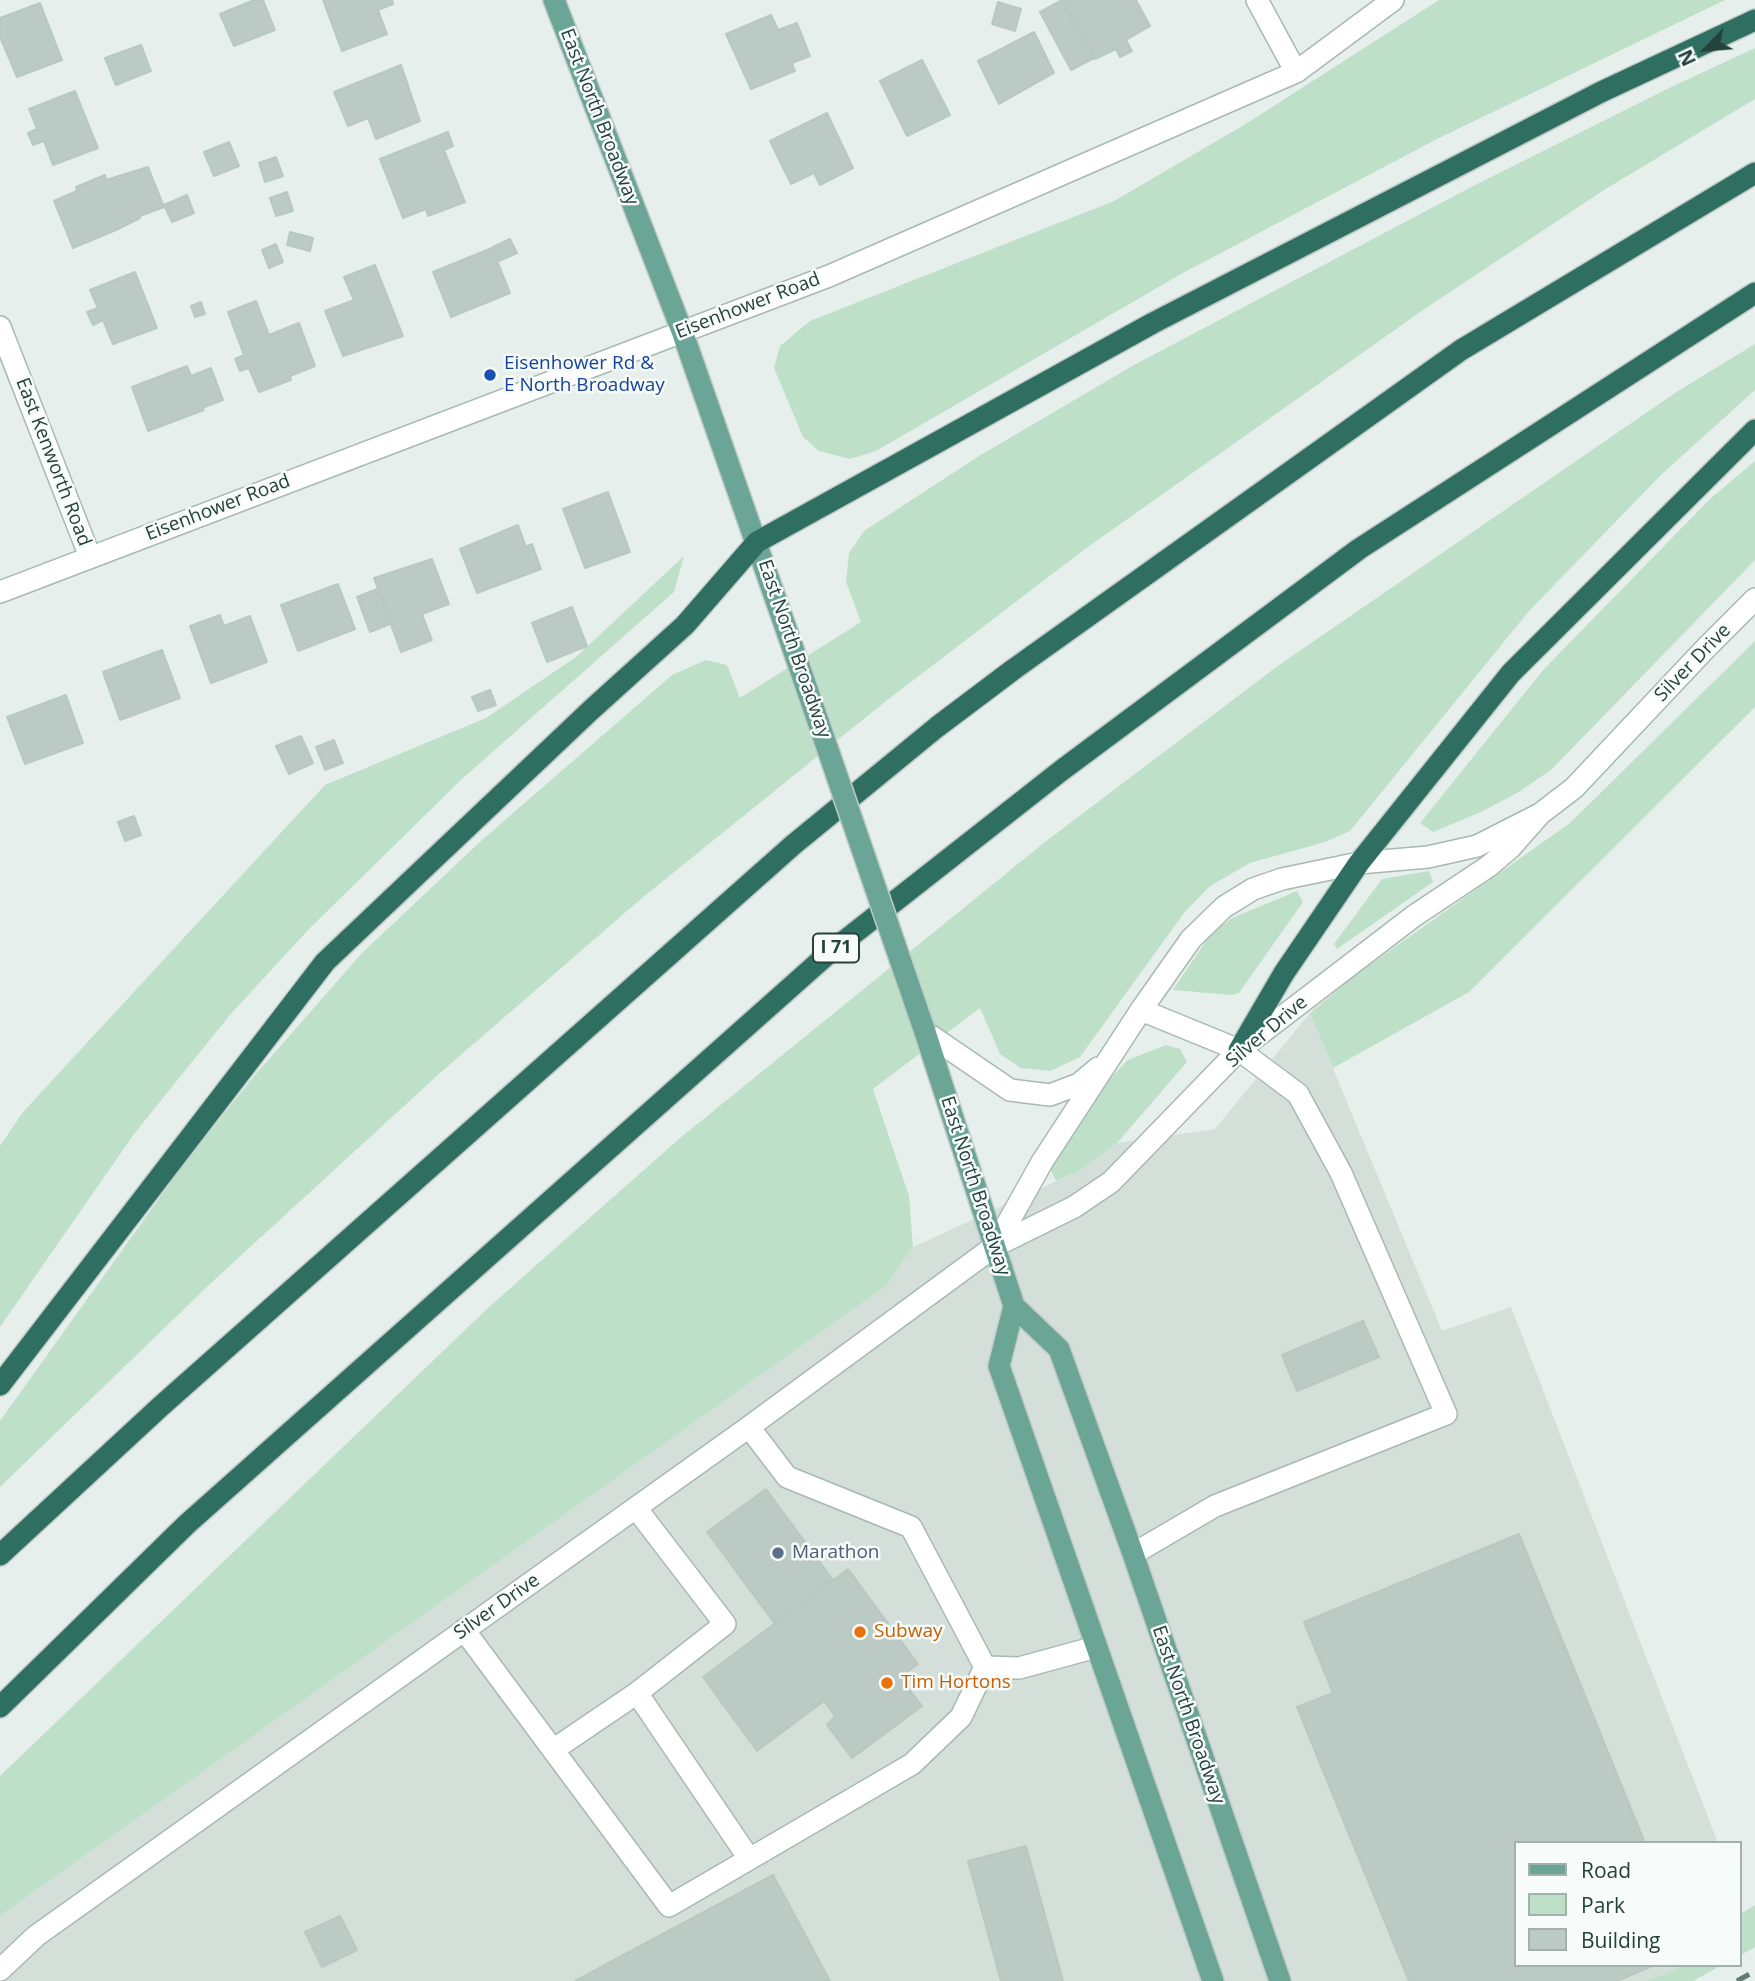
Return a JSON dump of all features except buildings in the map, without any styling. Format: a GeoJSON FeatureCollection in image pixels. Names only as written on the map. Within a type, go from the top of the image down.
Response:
{"type":"FeatureCollection","features":[{"type":"Feature","properties":{"kind":"highway"},"geometry":{"type":"LineString","coordinates":[[0,1385],[325,962],[592,709],[685,625],[757,542],[1153,323],[1601,92],[1755,20]]}},
{"type":"Feature","properties":{"kind":"highway"},"geometry":{"type":"LineString","coordinates":[[0,1555],[170,1397],[772,863],[937,727],[1014,669],[1461,350],[1755,173]]}},
{"type":"Feature","properties":{"kind":"highway","name":"I 71"},"geometry":{"type":"LineString","coordinates":[[0,1707],[187,1524],[829,953],[1062,770],[1359,549],[1755,293]]}},
{"type":"Feature","properties":{"kind":"highway"},"geometry":{"type":"LineString","coordinates":[[1240,1050],[1284,973],[1359,863],[1511,673],[1755,430]]}},
{"type":"Feature","properties":{"kind":"main road","name":"East North Broadway"},"geometry":{"type":"LineString","coordinates":[[554,0],[682,331],[757,542],[925,1032],[1014,1306],[1059,1349],[1133,1553],[1280,1981]]}},
{"type":"Feature","properties":{"kind":"main road"},"geometry":{"type":"LineString","coordinates":[[1014,1306],[999,1366],[1213,1981]]}},
{"type":"Feature","properties":{"kind":"street"},"geometry":{"type":"LineString","coordinates":[[1257,0],[1296,72]]}},
{"type":"Feature","properties":{"kind":"street","name":"Eisenhower Road"},"geometry":{"type":"LineString","coordinates":[[0,592],[829,276],[1296,72],[1393,0]]}},
{"type":"Feature","properties":{"kind":"street","name":"East Kenworth Road"},"geometry":{"type":"LineString","coordinates":[[0,327],[90,557]]}},
{"type":"Feature","properties":{"kind":"street","name":"Silver Drive"},"geometry":{"type":"LineString","coordinates":[[995,1246],[1042,1162],[1141,1010],[1191,939],[1224,907],[1253,889],[1282,879],[1359,863],[1428,857],[1476,846],[1540,814],[1574,788],[1755,599]]}},
{"type":"Feature","properties":{"kind":"street","name":"Silver Drive"},"geometry":{"type":"LineString","coordinates":[[0,1969],[36,1936],[749,1427],[995,1246],[1074,1207],[1111,1182],[1240,1050],[1414,916],[1489,866],[1510,848],[1540,814]]}},
{"type":"Feature","properties":{"kind":"street"},"geometry":{"type":"LineString","coordinates":[[1133,1553],[1215,1506],[1446,1414],[1341,1173],[1298,1094],[1240,1050],[1141,1010]]}},
{"type":"Feature","properties":{"kind":"street","name":"Silver Drive"},"geometry":{"type":"LineString","coordinates":[[925,1032],[1010,1090],[1049,1095],[1079,1084],[1113,1056]]}},
{"type":"Feature","properties":{"kind":"street"},"geometry":{"type":"LineString","coordinates":[[749,1427],[787,1477],[911,1527],[985,1667]]}},
{"type":"Feature","properties":{"kind":"street"},"geometry":{"type":"LineString","coordinates":[[553,1750],[637,1693],[725,1625],[636,1508]]}},
{"type":"Feature","properties":{"kind":"street"},"geometry":{"type":"LineString","coordinates":[[464,1630],[668,1906],[748,1857],[912,1764],[961,1717],[985,1667]]}},
{"type":"Feature","properties":{"kind":"street"},"geometry":{"type":"LineString","coordinates":[[985,1667],[1019,1668],[1096,1647]]}},
{"type":"Feature","properties":{"kind":"street"},"geometry":{"type":"LineString","coordinates":[[637,1693],[748,1857]]}},
{"type":"Feature","properties":{"kind":"shaded area"},"geometry":{"type":"Polygon","coordinates":[[[1310,1013],[1442,1331],[1511,1307],[1717,1841],[1514,1841],[1514,1967],[1677,1967],[1674,1970],[1645,1981],[0,1981],[0,1916],[886,1286],[913,1247],[1081,1170],[1117,1143],[1215,1129],[1310,1013]]]}},
{"type":"Feature","properties":{"kind":"green space"},"geometry":{"type":"Polygon","coordinates":[[[1439,0],[1725,0],[1437,139],[1181,274],[876,451],[850,459],[819,451],[803,437],[774,368],[780,346],[810,321],[1114,201],[1244,125],[1439,0]]]}},
{"type":"Feature","properties":{"kind":"green space"},"geometry":{"type":"Polygon","coordinates":[[[1755,48],[1755,99],[1604,190],[1423,310],[1085,549],[886,701],[642,898],[440,1073],[212,1282],[0,1487],[0,1421],[183,1165],[255,1075],[362,953],[482,840],[672,675],[706,660],[727,665],[740,698],[861,622],[846,582],[849,553],[864,531],[979,456],[1134,365],[1477,184],[1755,48]]]}},
{"type":"Feature","properties":{"kind":"green space"},"geometry":{"type":"Polygon","coordinates":[[[1755,344],[1755,390],[1662,474],[1529,611],[1350,831],[1325,842],[1250,863],[1210,886],[1184,913],[1080,1057],[1050,1071],[1021,1068],[1000,1054],[980,1008],[873,1089],[909,1196],[913,1247],[886,1286],[0,1916],[0,1776],[489,1307],[680,1138],[1045,842],[1279,665],[1678,391],[1755,344]]]}},
{"type":"Feature","properties":{"kind":"green space"},"geometry":{"type":"Polygon","coordinates":[[[1755,461],[1755,560],[1552,769],[1519,792],[1481,812],[1433,832],[1420,823],[1544,669],[1710,499],[1755,461]]]}},
{"type":"Feature","properties":{"kind":"green space"},"geometry":{"type":"Polygon","coordinates":[[[684,556],[674,592],[463,778],[308,930],[229,1016],[134,1134],[0,1327],[0,1146],[23,1112],[325,785],[486,718],[576,657],[684,556]]]}},
{"type":"Feature","properties":{"kind":"green space"},"geometry":{"type":"Polygon","coordinates":[[[1755,641],[1755,707],[1469,992],[1333,1068],[1310,1013],[1354,976],[1570,823],[1755,641]]]}},
{"type":"Feature","properties":{"kind":"green space"},"geometry":{"type":"Polygon","coordinates":[[[1429,871],[1433,882],[1337,949],[1334,944],[1382,879],[1429,871]]]}},
{"type":"Feature","properties":{"kind":"green space"},"geometry":{"type":"Polygon","coordinates":[[[1297,891],[1303,902],[1239,993],[1232,995],[1173,990],[1210,935],[1232,918],[1297,891]]]}},
{"type":"Feature","properties":{"kind":"green space"},"geometry":{"type":"Polygon","coordinates":[[[1166,1045],[1180,1049],[1187,1062],[1117,1143],[1081,1170],[1056,1181],[1049,1166],[1113,1075],[1128,1060],[1166,1045]]]}},
{"type":"Feature","properties":{"kind":"green space"},"geometry":{"type":"Polygon","coordinates":[[[1755,1905],[1755,1947],[1741,1955],[1741,1914],[1755,1905]]]}},
{"type":"Feature","properties":{"kind":"green space"},"geometry":{"type":"Polygon","coordinates":[[[1677,1967],[1718,1967],[1693,1981],[1645,1981],[1677,1967]]]}},
{"type":"Feature","properties":{"kind":"railway"},"geometry":{"type":"LineString","coordinates":[[1737,1981],[1755,1971]]}},
{"type":"Feature","properties":{"kind":"place","name":"Eisenhower Rd & E North Broadway"},"geometry":{"type":"Point","coordinates":[490,375]}},
{"type":"Feature","properties":{"kind":"place","name":"Marathon"},"geometry":{"type":"Point","coordinates":[778,1553]}},
{"type":"Feature","properties":{"kind":"place","name":"Subway"},"geometry":{"type":"Point","coordinates":[860,1632]}},
{"type":"Feature","properties":{"kind":"place","name":"Tim Hortons"},"geometry":{"type":"Point","coordinates":[887,1683]}}]}
